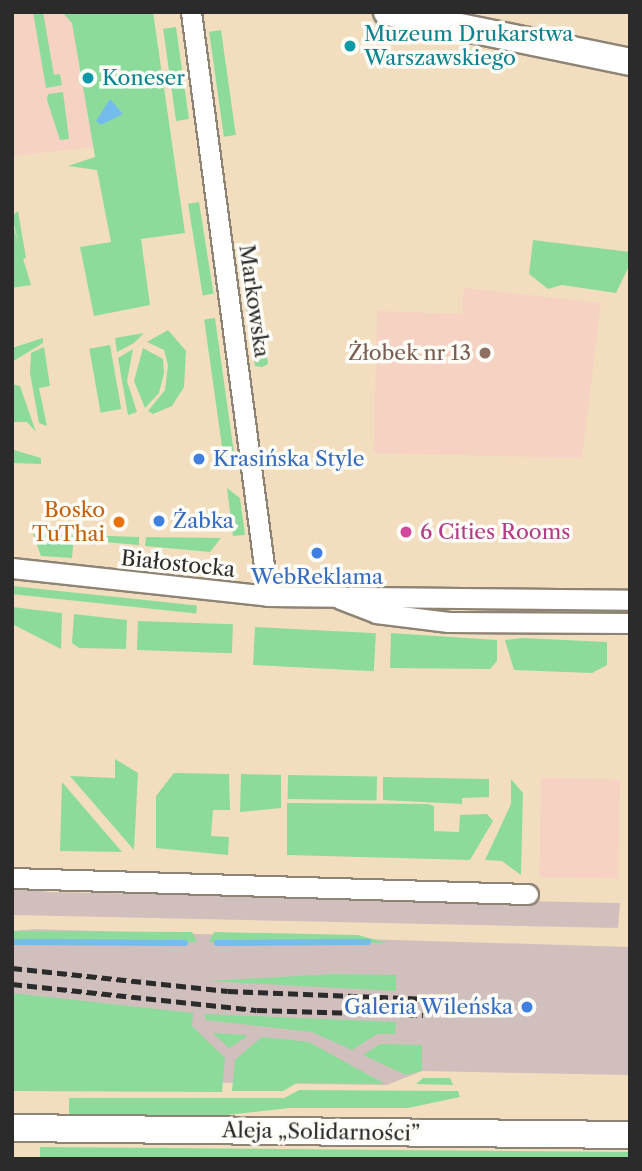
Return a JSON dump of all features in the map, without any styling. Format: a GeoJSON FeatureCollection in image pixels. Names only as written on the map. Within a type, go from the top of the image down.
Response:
{"type":"FeatureCollection","features":[{"type":"Feature","properties":{"kind":"main road"},"geometry":{"type":"LineString","coordinates":[[387,12],[630,62]]}},
{"type":"Feature","properties":{"kind":"main road","name":"Aleja „Solidarności”"},"geometry":{"type":"LineString","coordinates":[[12,1128],[630,1135]]}},
{"type":"Feature","properties":{"kind":"street","name":"Markowska"},"geometry":{"type":"LineString","coordinates":[[191,12],[268,596]]}},
{"type":"Feature","properties":{"kind":"street","name":"Białostocka"},"geometry":{"type":"LineString","coordinates":[[12,568],[268,596],[338,599],[374,593],[454,601],[630,600]]}},
{"type":"Feature","properties":{"kind":"street","name":"Białostocka"},"geometry":{"type":"LineString","coordinates":[[338,599],[376,613],[448,622],[630,622]]}},
{"type":"Feature","properties":{"kind":"street"},"geometry":{"type":"LineString","coordinates":[[12,878],[528,894]]}},
{"type":"Feature","properties":{"kind":"shaded area","name":"Koneser"},"geometry":{"type":"Polygon","coordinates":[[[12,12],[153,12],[139,142],[12,156],[12,12]]]}},
{"type":"Feature","properties":{"kind":"shaded area","name":"Żłobek nr 13"},"geometry":{"type":"Polygon","coordinates":[[[464,288],[601,303],[582,458],[374,453],[377,311],[462,314],[464,288]]]}},
{"type":"Feature","properties":{"kind":"shaded area"},"geometry":{"type":"Polygon","coordinates":[[[541,778],[620,779],[618,878],[539,877],[541,778]]]}},
{"type":"Feature","properties":{"kind":"shaded area"},"geometry":{"type":"Polygon","coordinates":[[[12,885],[48,892],[620,903],[618,928],[12,915],[12,885]]]}},
{"type":"Feature","properties":{"kind":"shaded area"},"geometry":{"type":"Polygon","coordinates":[[[34,929],[630,947],[630,1075],[422,1071],[387,1085],[31,1080],[12,1028],[12,931],[34,929]]]}},
{"type":"Feature","properties":{"kind":"green space"},"geometry":{"type":"Polygon","coordinates":[[[33,12],[43,12],[54,75],[60,74],[62,85],[46,88],[33,12]]]}},
{"type":"Feature","properties":{"kind":"green space"},"geometry":{"type":"Polygon","coordinates":[[[62,12],[153,12],[185,233],[141,239],[150,305],[94,316],[80,247],[111,242],[97,170],[68,166],[95,157],[72,23],[62,12]]]}},
{"type":"Feature","properties":{"kind":"green space"},"geometry":{"type":"Polygon","coordinates":[[[176,27],[189,119],[176,121],[163,29],[176,27]]]}},
{"type":"Feature","properties":{"kind":"green space"},"geometry":{"type":"Polygon","coordinates":[[[221,30],[236,135],[224,137],[209,32],[221,30]]]}},
{"type":"Feature","properties":{"kind":"green space"},"geometry":{"type":"Polygon","coordinates":[[[63,92],[69,139],[60,140],[47,100],[48,94],[63,92]]]}},
{"type":"Feature","properties":{"kind":"green space"},"geometry":{"type":"Polygon","coordinates":[[[199,202],[214,294],[203,296],[188,204],[199,202]]]}},
{"type":"Feature","properties":{"kind":"green space"},"geometry":{"type":"Polygon","coordinates":[[[18,211],[26,258],[22,259],[12,216],[18,211]]]}},
{"type":"Feature","properties":{"kind":"green space"},"geometry":{"type":"Polygon","coordinates":[[[12,222],[31,285],[12,288],[12,222]]]}},
{"type":"Feature","properties":{"kind":"green space"},"geometry":{"type":"Polygon","coordinates":[[[533,240],[630,252],[630,264],[616,293],[562,285],[548,289],[529,274],[533,240]]]}},
{"type":"Feature","properties":{"kind":"green space"},"geometry":{"type":"Polygon","coordinates":[[[258,294],[268,364],[262,367],[255,366],[244,296],[258,294]]]}},
{"type":"Feature","properties":{"kind":"green space"},"geometry":{"type":"Polygon","coordinates":[[[215,318],[235,462],[224,463],[204,320],[215,318]]]}},
{"type":"Feature","properties":{"kind":"green space"},"geometry":{"type":"Polygon","coordinates":[[[168,330],[186,351],[184,387],[172,406],[153,414],[148,411],[165,390],[168,365],[164,350],[147,342],[168,330]]]}},
{"type":"Feature","properties":{"kind":"green space"},"geometry":{"type":"Polygon","coordinates":[[[144,333],[134,343],[117,352],[115,338],[144,333]]]}},
{"type":"Feature","properties":{"kind":"green space"},"geometry":{"type":"Polygon","coordinates":[[[43,338],[43,343],[12,362],[12,348],[43,338]]]}},
{"type":"Feature","properties":{"kind":"green space"},"geometry":{"type":"Polygon","coordinates":[[[110,345],[121,409],[101,413],[89,349],[110,345]]]}},
{"type":"Feature","properties":{"kind":"green space"},"geometry":{"type":"Polygon","coordinates":[[[44,347],[50,386],[39,388],[47,426],[39,423],[30,373],[31,353],[44,347]]]}},
{"type":"Feature","properties":{"kind":"green space"},"geometry":{"type":"Polygon","coordinates":[[[143,348],[163,359],[164,373],[159,393],[145,408],[134,381],[143,348]]]}},
{"type":"Feature","properties":{"kind":"green space"},"geometry":{"type":"Polygon","coordinates":[[[133,349],[127,381],[137,412],[128,415],[118,358],[133,349]]]}},
{"type":"Feature","properties":{"kind":"green space"},"geometry":{"type":"Polygon","coordinates":[[[12,384],[20,386],[36,432],[27,422],[12,422],[12,384]]]}},
{"type":"Feature","properties":{"kind":"green space"},"geometry":{"type":"Polygon","coordinates":[[[14,450],[41,458],[41,464],[12,463],[14,450]]]}},
{"type":"Feature","properties":{"kind":"green space"},"geometry":{"type":"Polygon","coordinates":[[[227,488],[240,498],[245,535],[233,536],[227,488]]]}},
{"type":"Feature","properties":{"kind":"green space"},"geometry":{"type":"Polygon","coordinates":[[[33,534],[74,535],[72,558],[41,556],[33,534]]]}},
{"type":"Feature","properties":{"kind":"green space"},"geometry":{"type":"Polygon","coordinates":[[[82,535],[139,537],[139,545],[81,540],[82,535]]]}},
{"type":"Feature","properties":{"kind":"green space"},"geometry":{"type":"Polygon","coordinates":[[[146,537],[221,538],[210,552],[145,546],[146,537]]]}},
{"type":"Feature","properties":{"kind":"green space"},"geometry":{"type":"Polygon","coordinates":[[[12,586],[197,605],[196,613],[12,594],[12,586]]]}},
{"type":"Feature","properties":{"kind":"green space"},"geometry":{"type":"Polygon","coordinates":[[[12,607],[62,613],[61,649],[12,624],[12,607]]]}},
{"type":"Feature","properties":{"kind":"green space"},"geometry":{"type":"Polygon","coordinates":[[[74,614],[127,620],[126,649],[79,648],[72,643],[74,614]]]}},
{"type":"Feature","properties":{"kind":"green space"},"geometry":{"type":"Polygon","coordinates":[[[138,621],[233,624],[232,653],[137,650],[138,621]]]}},
{"type":"Feature","properties":{"kind":"green space"},"geometry":{"type":"Polygon","coordinates":[[[255,627],[376,633],[374,671],[253,665],[255,627]]]}},
{"type":"Feature","properties":{"kind":"green space"},"geometry":{"type":"Polygon","coordinates":[[[391,633],[497,640],[497,661],[490,669],[390,668],[391,633]]]}},
{"type":"Feature","properties":{"kind":"green space"},"geometry":{"type":"Polygon","coordinates":[[[522,638],[607,642],[607,665],[592,673],[514,670],[505,640],[522,638]]]}},
{"type":"Feature","properties":{"kind":"green space"},"geometry":{"type":"Polygon","coordinates":[[[115,759],[138,773],[134,850],[70,776],[115,778],[115,759]]]}},
{"type":"Feature","properties":{"kind":"green space"},"geometry":{"type":"Polygon","coordinates":[[[174,773],[229,774],[230,810],[213,810],[211,836],[229,837],[228,855],[156,848],[156,796],[174,773]]]}},
{"type":"Feature","properties":{"kind":"green space"},"geometry":{"type":"Polygon","coordinates":[[[241,774],[281,775],[281,808],[240,812],[241,774]]]}},
{"type":"Feature","properties":{"kind":"green space"},"geometry":{"type":"Polygon","coordinates":[[[288,775],[377,777],[377,801],[288,799],[288,775]]]}},
{"type":"Feature","properties":{"kind":"green space"},"geometry":{"type":"Polygon","coordinates":[[[383,777],[489,779],[489,797],[462,798],[462,804],[383,800],[383,777]]]}},
{"type":"Feature","properties":{"kind":"green space"},"geometry":{"type":"Polygon","coordinates":[[[511,779],[523,793],[521,875],[502,861],[485,860],[511,804],[511,779]]]}},
{"type":"Feature","properties":{"kind":"green space"},"geometry":{"type":"Polygon","coordinates":[[[62,782],[122,852],[60,851],[62,782]]]}},
{"type":"Feature","properties":{"kind":"green space"},"geometry":{"type":"Polygon","coordinates":[[[287,803],[428,804],[434,806],[434,831],[459,832],[460,815],[487,814],[493,821],[470,860],[287,855],[287,803]]]}},
{"type":"Feature","properties":{"kind":"green space"},"geometry":{"type":"Polygon","coordinates":[[[12,931],[192,932],[197,942],[12,943],[12,931]]]}},
{"type":"Feature","properties":{"kind":"green space"},"geometry":{"type":"Polygon","coordinates":[[[214,932],[358,935],[387,943],[209,942],[214,932]]]}},
{"type":"Feature","properties":{"kind":"green space"},"geometry":{"type":"Polygon","coordinates":[[[334,974],[396,975],[396,991],[207,981],[334,974]]]}},
{"type":"Feature","properties":{"kind":"green space"},"geometry":{"type":"Polygon","coordinates":[[[12,993],[193,1013],[192,1026],[225,1058],[222,1092],[12,1091],[12,993]]]}},
{"type":"Feature","properties":{"kind":"green space"},"geometry":{"type":"Polygon","coordinates":[[[204,1014],[396,1022],[395,1034],[377,1034],[352,1050],[312,1032],[206,1020],[204,1014]]]}},
{"type":"Feature","properties":{"kind":"green space"},"geometry":{"type":"Polygon","coordinates":[[[213,1033],[246,1035],[246,1037],[229,1048],[213,1033]]]}},
{"type":"Feature","properties":{"kind":"green space"},"geometry":{"type":"Polygon","coordinates":[[[262,1037],[309,1042],[385,1084],[297,1083],[283,1091],[232,1091],[235,1060],[262,1037]]]}},
{"type":"Feature","properties":{"kind":"green space"},"geometry":{"type":"Polygon","coordinates":[[[380,1044],[422,1045],[422,1071],[406,1075],[363,1055],[380,1044]]]}},
{"type":"Feature","properties":{"kind":"green space"},"geometry":{"type":"Polygon","coordinates":[[[423,1078],[450,1078],[453,1085],[416,1084],[423,1078]]]}},
{"type":"Feature","properties":{"kind":"green space"},"geometry":{"type":"Polygon","coordinates":[[[299,1090],[458,1091],[460,1097],[408,1108],[289,1108],[199,1118],[69,1115],[69,1098],[284,1098],[299,1090]]]}},
{"type":"Feature","properties":{"kind":"green space"},"geometry":{"type":"Polygon","coordinates":[[[40,1147],[630,1152],[630,1159],[40,1159],[40,1147]]]}},
{"type":"Feature","properties":{"kind":"water"},"geometry":{"type":"Polygon","coordinates":[[[110,99],[123,114],[101,125],[96,121],[110,99]]]}},
{"type":"Feature","properties":{"kind":"waterway"},"geometry":{"type":"LineString","coordinates":[[12,942],[185,943]]}},
{"type":"Feature","properties":{"kind":"waterway"},"geometry":{"type":"LineString","coordinates":[[217,943],[368,942]]}},
{"type":"Feature","properties":{"kind":"railway"},"geometry":{"type":"LineString","coordinates":[[12,968],[228,991],[424,999]]}},
{"type":"Feature","properties":{"kind":"railway"},"geometry":{"type":"LineString","coordinates":[[12,984],[257,1010],[423,1015]]}},
{"type":"Feature","properties":{"kind":"place","name":"Muzeum Drukarstwa Warszawskiego"},"geometry":{"type":"Point","coordinates":[350,46]}},
{"type":"Feature","properties":{"kind":"place","name":"Koneser"},"geometry":{"type":"Point","coordinates":[88,78]}},
{"type":"Feature","properties":{"kind":"place","name":"Żłobek nr 13"},"geometry":{"type":"Point","coordinates":[485,353]}},
{"type":"Feature","properties":{"kind":"place","name":"Krasińska Style"},"geometry":{"type":"Point","coordinates":[199,459]}},
{"type":"Feature","properties":{"kind":"place","name":"Żabka"},"geometry":{"type":"Point","coordinates":[159,521]}},
{"type":"Feature","properties":{"kind":"place","name":"Bosko TuThai"},"geometry":{"type":"Point","coordinates":[119,522]}},
{"type":"Feature","properties":{"kind":"place","name":"6 Cities Rooms"},"geometry":{"type":"Point","coordinates":[406,532]}},
{"type":"Feature","properties":{"kind":"place","name":"WebReklama"},"geometry":{"type":"Point","coordinates":[317,553]}},
{"type":"Feature","properties":{"kind":"place","name":"Galeria Wileńska"},"geometry":{"type":"Point","coordinates":[527,1007]}}]}
